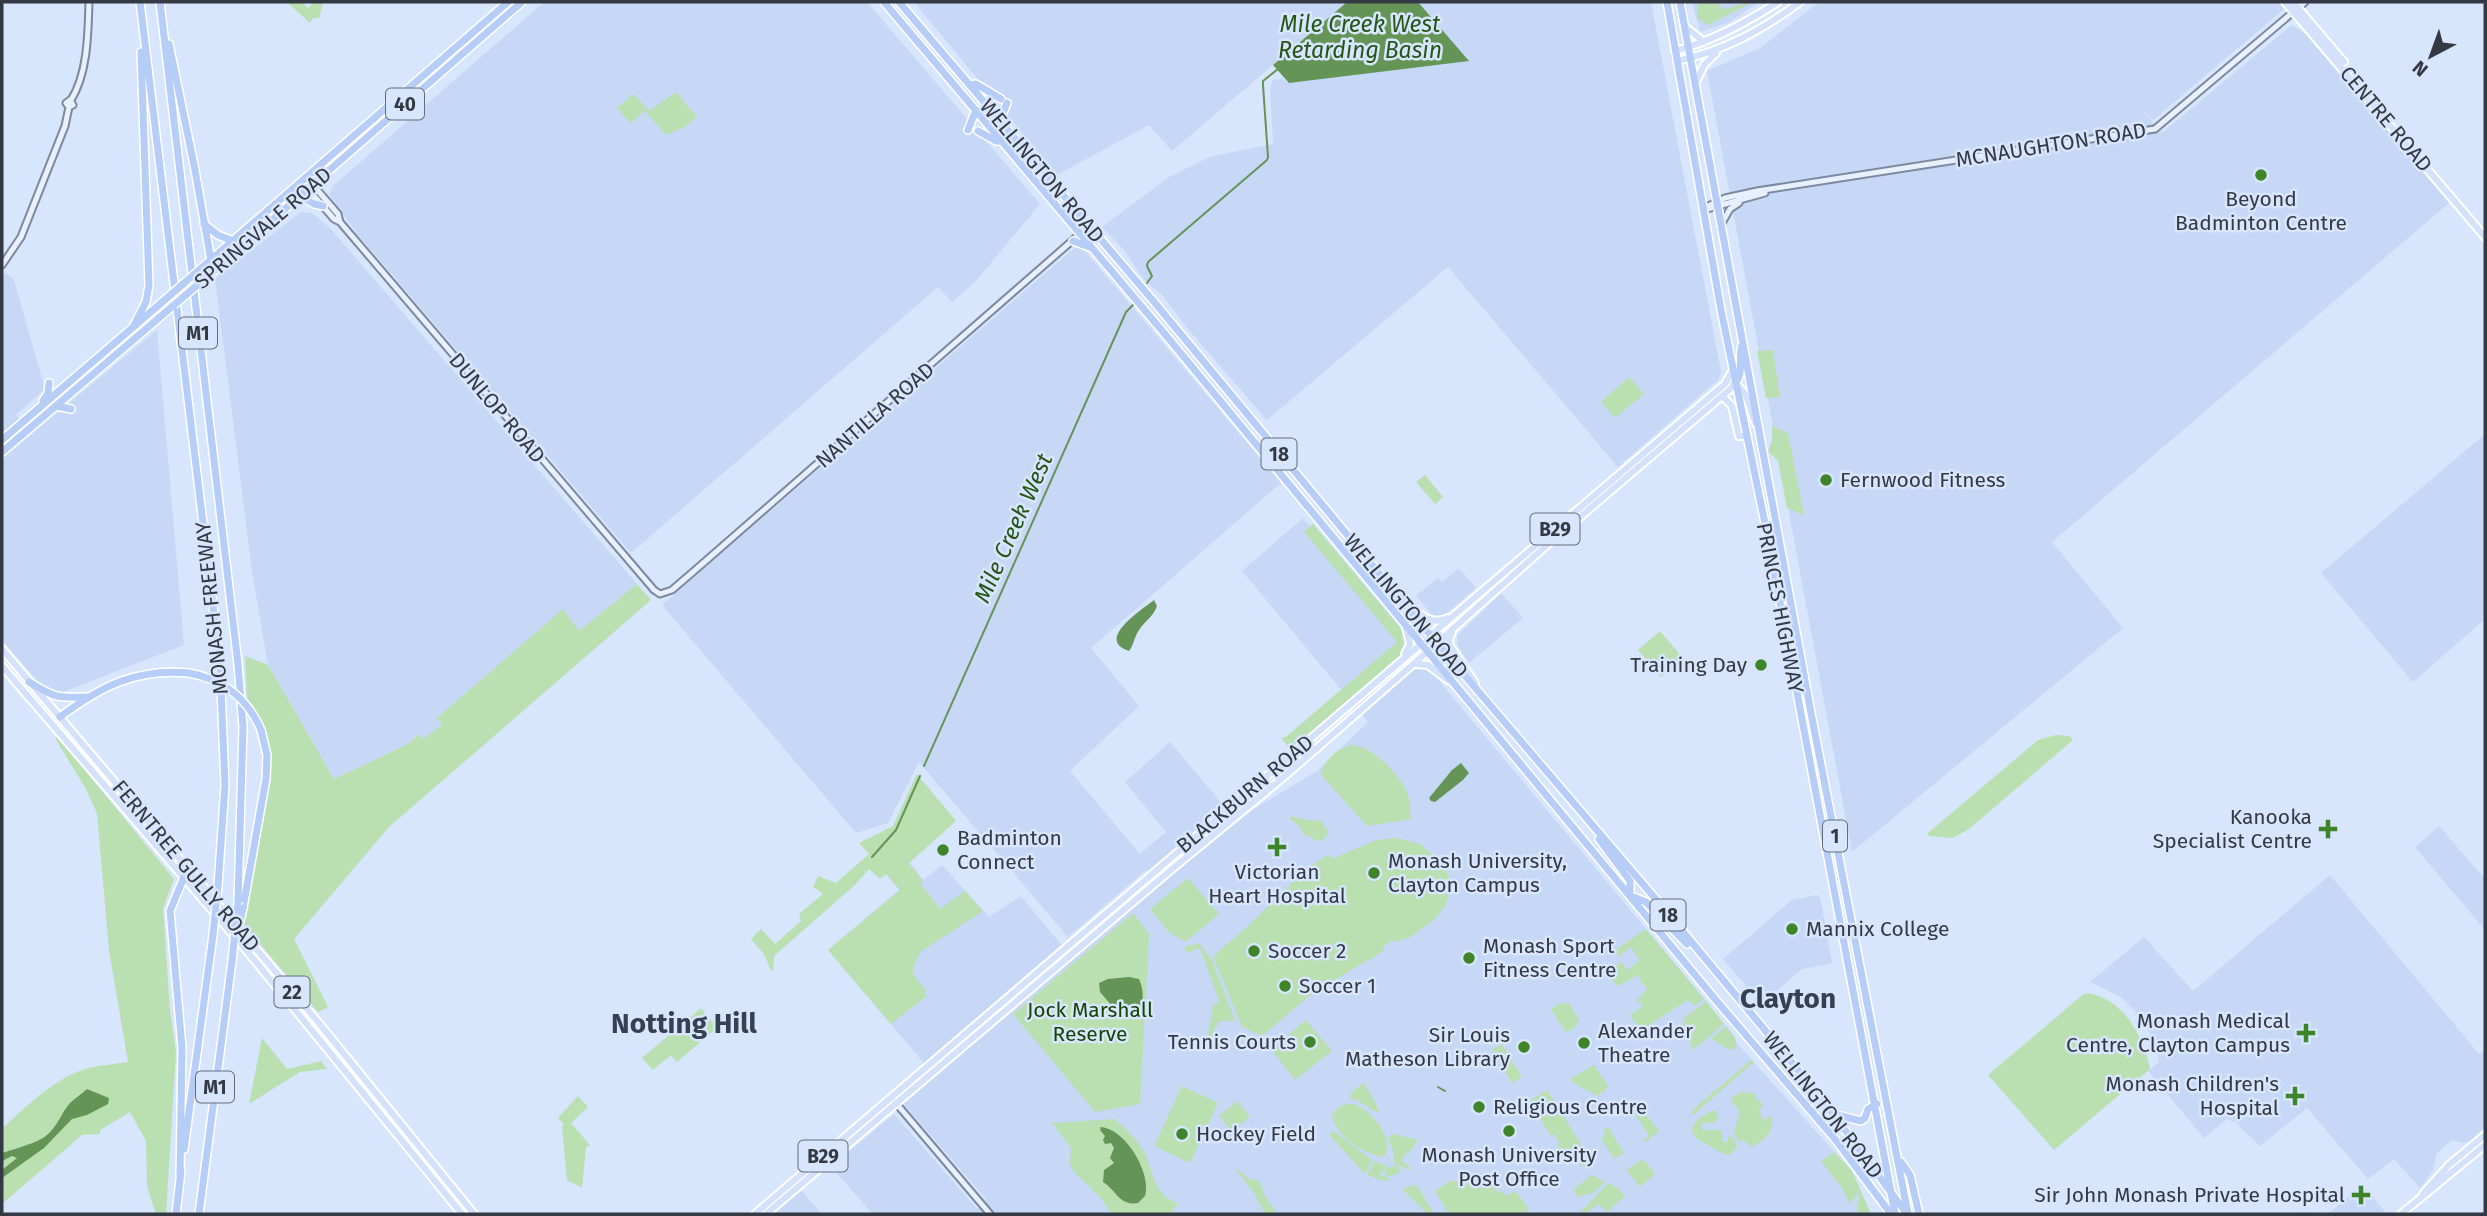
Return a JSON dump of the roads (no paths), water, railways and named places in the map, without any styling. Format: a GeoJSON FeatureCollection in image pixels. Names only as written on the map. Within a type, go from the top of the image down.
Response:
{"type":"FeatureCollection","features":[{"type":"Feature","properties":{"kind":"highway","name":"MONASH FREEWAY"},"geometry":{"type":"LineString","coordinates":[[140,2],[220,664],[225,785],[213,935],[176,1214]]}},
{"type":"Feature","properties":{"kind":"highway","name":"MONASH FREEWAY"},"geometry":{"type":"LineString","coordinates":[[160,2],[238,664],[243,727],[240,905],[199,1214]]}},
{"type":"Feature","properties":{"kind":"highway"},"geometry":{"type":"LineString","coordinates":[[160,2],[195,170],[210,274]]}},
{"type":"Feature","properties":{"kind":"highway","name":"SPRINGVALE ROAD"},"geometry":{"type":"LineString","coordinates":[[2,440],[508,2]]}},
{"type":"Feature","properties":{"kind":"highway","name":"SPRINGVALE ROAD"},"geometry":{"type":"LineString","coordinates":[[2,453],[522,2]]}},
{"type":"Feature","properties":{"kind":"highway","name":"WELLINGTON ROAD"},"geometry":{"type":"LineString","coordinates":[[884,2],[1093,248],[1749,1040],[1835,1139],[1893,1214]]}},
{"type":"Feature","properties":{"kind":"highway","name":"WELLINGTON ROAD"},"geometry":{"type":"LineString","coordinates":[[899,2],[1437,643],[1463,669],[1483,698],[1833,1114],[1908,1214]]}},
{"type":"Feature","properties":{"kind":"highway","name":"PRINCES HIGHWAY"},"geometry":{"type":"LineString","coordinates":[[1667,2],[1733,370],[1767,533],[1893,1214]]}},
{"type":"Feature","properties":{"kind":"highway","name":"PRINCES HIGHWAY"},"geometry":{"type":"LineString","coordinates":[[1680,2],[1885,1103],[1898,1158]]}},
{"type":"Feature","properties":{"kind":"highway"},"geometry":{"type":"LineString","coordinates":[[141,11],[150,264],[154,298],[160,305],[174,306]]}},
{"type":"Feature","properties":{"kind":"highway"},"geometry":{"type":"LineString","coordinates":[[464,40],[476,54]]}},
{"type":"Feature","properties":{"kind":"highway"},"geometry":{"type":"LineString","coordinates":[[970,85],[976,84],[1004,101],[1000,120]]}},
{"type":"Feature","properties":{"kind":"highway"},"geometry":{"type":"LineString","coordinates":[[968,130],[976,110]]}},
{"type":"Feature","properties":{"kind":"highway"},"geometry":{"type":"LineString","coordinates":[[377,113],[385,122]]}},
{"type":"Feature","properties":{"kind":"highway"},"geometry":{"type":"LineString","coordinates":[[978,131],[996,141],[1003,141]]}},
{"type":"Feature","properties":{"kind":"highway"},"geometry":{"type":"LineString","coordinates":[[300,196],[324,206]]}},
{"type":"Feature","properties":{"kind":"highway"},"geometry":{"type":"LineString","coordinates":[[1709,236],[1714,217],[1721,219]]}},
{"type":"Feature","properties":{"kind":"highway"},"geometry":{"type":"LineString","coordinates":[[204,224],[215,234],[233,241]]}},
{"type":"Feature","properties":{"kind":"highway"},"geometry":{"type":"LineString","coordinates":[[1075,227],[1070,238],[1072,243],[1093,248]]}},
{"type":"Feature","properties":{"kind":"highway"},"geometry":{"type":"LineString","coordinates":[[133,327],[148,297],[150,264]]}},
{"type":"Feature","properties":{"kind":"highway"},"geometry":{"type":"LineString","coordinates":[[1736,384],[1741,373],[1739,354],[1743,342]]}},
{"type":"Feature","properties":{"kind":"highway"},"geometry":{"type":"LineString","coordinates":[[36,411],[47,394],[49,383]]}},
{"type":"Feature","properties":{"kind":"highway"},"geometry":{"type":"LineString","coordinates":[[1227,409],[1236,401]]}},
{"type":"Feature","properties":{"kind":"highway"},"geometry":{"type":"LineString","coordinates":[[56,406],[71,409]]}},
{"type":"Feature","properties":{"kind":"highway"},"geometry":{"type":"LineString","coordinates":[[1314,514],[1322,506]]}},
{"type":"Feature","properties":{"kind":"highway","name":"BLACKBURN ROAD"},"geometry":{"type":"LineString","coordinates":[[1421,644],[1431,635]]}},
{"type":"Feature","properties":{"kind":"highway","name":"BLACKBURN ROAD"},"geometry":{"type":"LineString","coordinates":[[1427,652],[1437,643]]}},
{"type":"Feature","properties":{"kind":"highway"},"geometry":{"type":"LineString","coordinates":[[1447,677],[1463,669]]}},
{"type":"Feature","properties":{"kind":"highway"},"geometry":{"type":"LineString","coordinates":[[60,717],[109,685],[165,672],[189,673],[216,681],[236,693],[248,707],[261,730],[267,755],[266,779],[240,905]]}},
{"type":"Feature","properties":{"kind":"highway"},"geometry":{"type":"LineString","coordinates":[[29,682],[63,699],[88,697]]}},
{"type":"Feature","properties":{"kind":"highway"},"geometry":{"type":"LineString","coordinates":[[1570,799],[1628,877],[1632,887],[1630,896],[1646,902],[1707,963]]}},
{"type":"Feature","properties":{"kind":"highway"},"geometry":{"type":"LineString","coordinates":[[180,1175],[182,1048],[170,912],[184,877]]}},
{"type":"Feature","properties":{"kind":"highway"},"geometry":{"type":"LineString","coordinates":[[1833,1114],[1861,1121],[1874,1104],[1885,1103]]}},
{"type":"Feature","properties":{"kind":"highway"},"geometry":{"type":"LineString","coordinates":[[1898,1158],[1909,1175],[1919,1214]]}},
{"type":"Feature","properties":{"kind":"highway","name":"1"},"geometry":{"type":"LineString","coordinates":[[1898,1158],[1908,1214]]}},
{"type":"Feature","properties":{"kind":"highway"},"geometry":{"type":"LineString","coordinates":[[1875,1192],[1884,1214]]}},
{"type":"Feature","properties":{"kind":"main road"},"geometry":{"type":"LineString","coordinates":[[1675,51],[1704,42],[1751,19],[1778,2]]}},
{"type":"Feature","properties":{"kind":"main road"},"geometry":{"type":"LineString","coordinates":[[1677,61],[1720,50],[1749,36],[1800,2]]}},
{"type":"Feature","properties":{"kind":"main road","name":"CENTRE ROAD"},"geometry":{"type":"LineString","coordinates":[[2285,2],[2295,7],[2485,230]]}},
{"type":"Feature","properties":{"kind":"main road","name":"CENTRE ROAD"},"geometry":{"type":"LineString","coordinates":[[2295,7],[2485,237]]}},
{"type":"Feature","properties":{"kind":"main road"},"geometry":{"type":"LineString","coordinates":[[1684,26],[1704,42]]}},
{"type":"Feature","properties":{"kind":"main road"},"geometry":{"type":"LineString","coordinates":[[1695,84],[1704,65],[1720,50]]}},
{"type":"Feature","properties":{"kind":"main road","name":"BLACKBURN ROAD"},"geometry":{"type":"LineString","coordinates":[[1431,635],[1725,384],[1733,370]]}},
{"type":"Feature","properties":{"kind":"main road"},"geometry":{"type":"LineString","coordinates":[[1725,384],[1736,384],[1745,393],[1758,429]]}},
{"type":"Feature","properties":{"kind":"main road","name":"BLACKBURN ROAD"},"geometry":{"type":"LineString","coordinates":[[1437,643],[1736,384]]}},
{"type":"Feature","properties":{"kind":"main road"},"geometry":{"type":"LineString","coordinates":[[1722,396],[1732,406],[1739,436],[1746,436]]}},
{"type":"Feature","properties":{"kind":"main road"},"geometry":{"type":"LineString","coordinates":[[1381,576],[1432,622],[1453,616]]}},
{"type":"Feature","properties":{"kind":"main road"},"geometry":{"type":"LineString","coordinates":[[1416,609],[1422,625]]}},
{"type":"Feature","properties":{"kind":"main road"},"geometry":{"type":"LineString","coordinates":[[1402,659],[1410,645],[1405,625]]}},
{"type":"Feature","properties":{"kind":"main road"},"geometry":{"type":"LineString","coordinates":[[1454,628],[1449,642],[1463,669]]}},
{"type":"Feature","properties":{"kind":"main road","name":"BLACKBURN ROAD"},"geometry":{"type":"LineString","coordinates":[[766,1214],[1421,644]]}},
{"type":"Feature","properties":{"kind":"main road","name":"FERNTREE GULLY ROAD"},"geometry":{"type":"LineString","coordinates":[[2,649],[310,1012],[474,1214]]}},
{"type":"Feature","properties":{"kind":"main road","name":"BLACKBURN ROAD"},"geometry":{"type":"LineString","coordinates":[[755,1214],[1298,764],[1427,652]]}},
{"type":"Feature","properties":{"kind":"main road"},"geometry":{"type":"LineString","coordinates":[[1410,666],[1425,663],[1447,677]]}},
{"type":"Feature","properties":{"kind":"main road","name":"FERNTREE GULLY ROAD"},"geometry":{"type":"LineString","coordinates":[[2,666],[255,960],[462,1214]]}},
{"type":"Feature","properties":{"kind":"main road"},"geometry":{"type":"LineString","coordinates":[[1290,756],[1298,764]]}},
{"type":"Feature","properties":{"kind":"main road"},"geometry":{"type":"LineString","coordinates":[[2417,1201],[2442,1172],[2485,1135]]}},
{"type":"Feature","properties":{"kind":"main road"},"geometry":{"type":"LineString","coordinates":[[2401,1214],[2485,1146]]}},
{"type":"Feature","properties":{"kind":"street"},"geometry":{"type":"LineString","coordinates":[[2,265],[21,237],[65,126],[82,67],[89,2]]}},
{"type":"Feature","properties":{"kind":"street","name":"MCNAUGHTON ROAD"},"geometry":{"type":"LineString","coordinates":[[1704,209],[1737,195],[2155,129],[2295,7],[2305,2]]}},
{"type":"Feature","properties":{"kind":"street","name":"DUNLOP ROAD"},"geometry":{"type":"LineString","coordinates":[[311,187],[334,219],[340,222],[657,593]]}},
{"type":"Feature","properties":{"kind":"street","name":"DUNLOP ROAD"},"geometry":{"type":"LineString","coordinates":[[311,187],[338,214],[340,222]]}},
{"type":"Feature","properties":{"kind":"street","name":"MCNAUGHTON ROAD"},"geometry":{"type":"LineString","coordinates":[[1718,203],[1745,199],[1767,191]]}},
{"type":"Feature","properties":{"kind":"street"},"geometry":{"type":"LineString","coordinates":[[1721,219],[1745,199]]}},
{"type":"Feature","properties":{"kind":"street","name":"NANTILLA ROAD"},"geometry":{"type":"LineString","coordinates":[[657,593],[665,594],[691,574],[1089,226]]}},
{"type":"Feature","properties":{"kind":"street"},"geometry":{"type":"LineString","coordinates":[[894,1100],[990,1214]]}},
{"type":"Feature","properties":{"kind":"water","name":"Mile Creek West Retarding Basin"},"geometry":{"type":"Polygon","coordinates":[[[1347,2],[1418,2],[1469,61],[1289,83],[1273,65],[1347,2]]]}},
{"type":"Feature","properties":{"kind":"water"},"geometry":{"type":"Polygon","coordinates":[[[1154,600],[1157,606],[1139,630],[1129,651],[1120,646],[1117,640],[1124,625],[1154,600]]]}},
{"type":"Feature","properties":{"kind":"water"},"geometry":{"type":"Polygon","coordinates":[[[1461,763],[1469,773],[1435,802],[1431,801],[1429,798],[1461,763]]]}},
{"type":"Feature","properties":{"kind":"water"},"geometry":{"type":"Polygon","coordinates":[[[1108,979],[1139,979],[1141,983],[1143,1001],[1139,1014],[1133,1014],[1126,1005],[1112,1006],[1100,992],[1099,983],[1108,979]]]}},
{"type":"Feature","properties":{"kind":"water"},"geometry":{"type":"Polygon","coordinates":[[[87,1089],[109,1098],[108,1104],[72,1119],[44,1148],[2,1178],[2,1170],[17,1158],[12,1156],[2,1161],[2,1153],[47,1135],[70,1103],[87,1089]]]}},
{"type":"Feature","properties":{"kind":"water"},"geometry":{"type":"Polygon","coordinates":[[[1101,1127],[1110,1130],[1128,1144],[1141,1165],[1146,1187],[1145,1196],[1138,1203],[1122,1200],[1103,1182],[1104,1170],[1114,1163],[1110,1158],[1114,1148],[1111,1143],[1105,1144],[1101,1127]]]}},
{"type":"Feature","properties":{"kind":"waterway","name":"Mile Creek West"},"geometry":{"type":"LineString","coordinates":[[1147,283],[1152,276],[1148,262],[1267,160],[1263,81],[1278,69]]}},
{"type":"Feature","properties":{"kind":"waterway","name":"Mile Creek West"},"geometry":{"type":"LineString","coordinates":[[924,766],[1126,312],[1133,305]]}},
{"type":"Feature","properties":{"kind":"waterway","name":"Mile Creek West"},"geometry":{"type":"LineString","coordinates":[[872,857],[896,830],[920,776]]}},
{"type":"Feature","properties":{"kind":"waterway"},"geometry":{"type":"LineString","coordinates":[[1438,1087],[1445,1091]]}},
{"type":"Feature","properties":{"kind":"place","name":"Beyond Badminton Centre"},"geometry":{"type":"Point","coordinates":[2261,175]}},
{"type":"Feature","properties":{"kind":"place","name":"Fernwood Fitness"},"geometry":{"type":"Point","coordinates":[1826,480]}},
{"type":"Feature","properties":{"kind":"place","name":"Training Day"},"geometry":{"type":"Point","coordinates":[1761,665]}},
{"type":"Feature","properties":{"kind":"place","name":"Kanooka Specialist Centre"},"geometry":{"type":"Point","coordinates":[2328,829]}},
{"type":"Feature","properties":{"kind":"place","name":"Victorian Heart Hospital"},"geometry":{"type":"Point","coordinates":[1277,847]}},
{"type":"Feature","properties":{"kind":"place","name":"Badminton Connect"},"geometry":{"type":"Point","coordinates":[943,850]}},
{"type":"Feature","properties":{"kind":"place","name":"Monash University, Clayton Campus"},"geometry":{"type":"Point","coordinates":[1374,873]}},
{"type":"Feature","properties":{"kind":"place","name":"Mannix College"},"geometry":{"type":"Point","coordinates":[1792,929]}},
{"type":"Feature","properties":{"kind":"place","name":"Soccer 2"},"geometry":{"type":"Point","coordinates":[1254,951]}},
{"type":"Feature","properties":{"kind":"place","name":"Monash Sport Fitness Centre"},"geometry":{"type":"Point","coordinates":[1469,958]}},
{"type":"Feature","properties":{"kind":"place","name":"Soccer 1"},"geometry":{"type":"Point","coordinates":[1285,986]}},
{"type":"Feature","properties":{"kind":"place","name":"Monash Medical Centre, Clayton Campus"},"geometry":{"type":"Point","coordinates":[2306,1033]}},
{"type":"Feature","properties":{"kind":"place","name":"Tennis Courts"},"geometry":{"type":"Point","coordinates":[1310,1042]}},
{"type":"Feature","properties":{"kind":"place","name":"Alexander Theatre"},"geometry":{"type":"Point","coordinates":[1584,1043]}},
{"type":"Feature","properties":{"kind":"place","name":"Sir Louis Matheson Library"},"geometry":{"type":"Point","coordinates":[1524,1047]}},
{"type":"Feature","properties":{"kind":"place","name":"Monash Children's Hospital"},"geometry":{"type":"Point","coordinates":[2295,1096]}},
{"type":"Feature","properties":{"kind":"place","name":"Religious Centre"},"geometry":{"type":"Point","coordinates":[1479,1107]}},
{"type":"Feature","properties":{"kind":"place","name":"Monash University Post Office"},"geometry":{"type":"Point","coordinates":[1509,1131]}},
{"type":"Feature","properties":{"kind":"place","name":"Hockey Field"},"geometry":{"type":"Point","coordinates":[1182,1134]}},
{"type":"Feature","properties":{"kind":"place","name":"Sir John Monash Private Hospital"},"geometry":{"type":"Point","coordinates":[2361,1195]}},
{"type":"Feature","properties":{"kind":"district","name":"Clayton"},"geometry":{"type":"Point","coordinates":[1788,998]}},
{"type":"Feature","properties":{"kind":"district","name":"Notting Hill"},"geometry":{"type":"Point","coordinates":[684,1023]}},
{"type":"Feature","properties":{"kind":"park label","name":"Jock Marshall Reserve"},"geometry":{"type":"Point","coordinates":[1090,1022]}}]}
